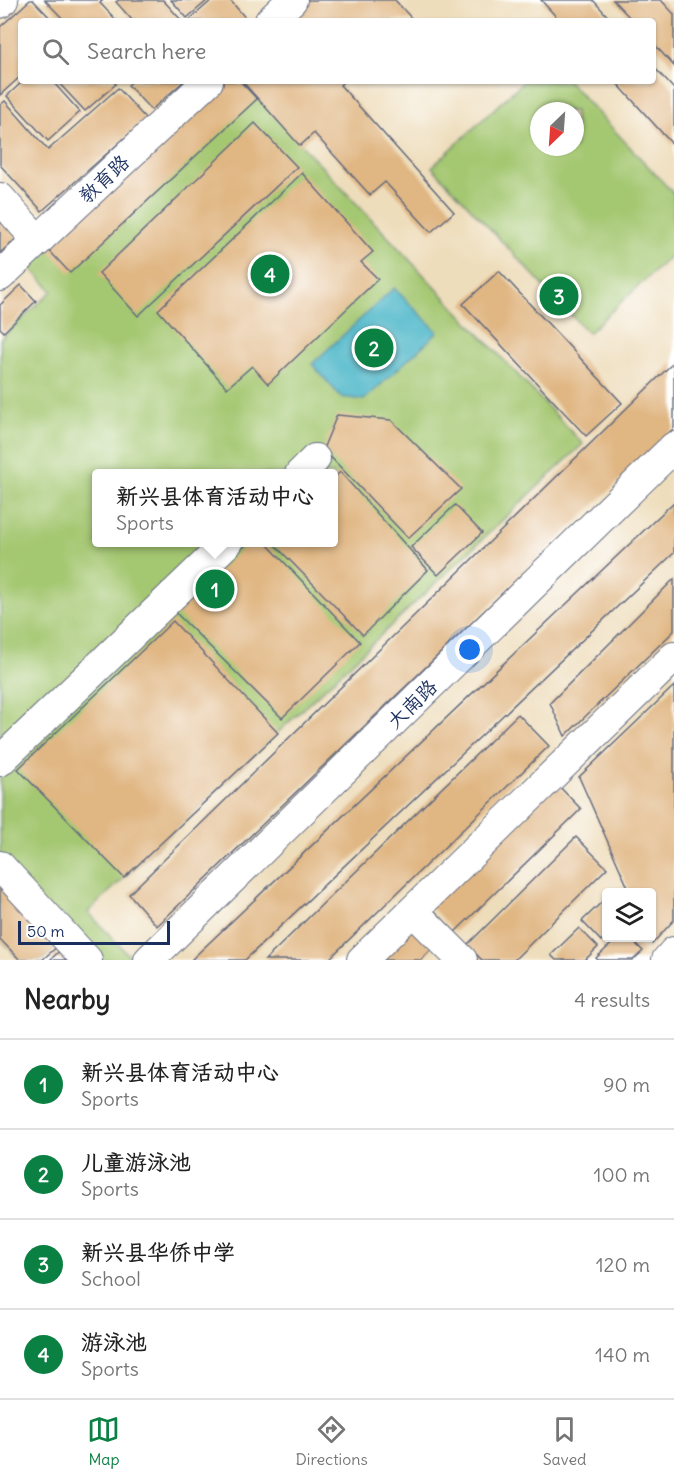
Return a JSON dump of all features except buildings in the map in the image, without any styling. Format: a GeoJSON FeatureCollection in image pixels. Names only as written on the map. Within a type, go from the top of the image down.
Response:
{"type":"FeatureCollection","features":[{"type":"Feature","properties":{"kind":"street"},"geometry":{"type":"LineString","coordinates":[[273,18],[292,0]]}},
{"type":"Feature","properties":{"kind":"street","name":"教育路"},"geometry":{"type":"LineString","coordinates":[[0,276],[205,84]]}},
{"type":"Feature","properties":{"kind":"street"},"geometry":{"type":"LineString","coordinates":[[0,198],[38,241]]}},
{"type":"Feature","properties":{"kind":"street","name":"大南路"},"geometry":{"type":"LineString","coordinates":[[149,960],[674,447]]}},
{"type":"Feature","properties":{"kind":"street"},"geometry":{"type":"LineString","coordinates":[[0,761],[224,547]]}},
{"type":"Feature","properties":{"kind":"street"},"geometry":{"type":"LineString","coordinates":[[362,960],[674,657]]}},
{"type":"Feature","properties":{"kind":"street"},"geometry":{"type":"LineString","coordinates":[[0,866],[87,960]]}},
{"type":"Feature","properties":{"kind":"street"},"geometry":{"type":"LineString","coordinates":[[413,911],[462,960]]}},
{"type":"Feature","properties":{"kind":"street"},"geometry":{"type":"LineString","coordinates":[[667,960],[674,951]]}},
{"type":"Feature","properties":{"kind":"green space"},"geometry":{"type":"Polygon","coordinates":[[[205,84],[244,84],[583,444],[88,912],[133,960],[87,960],[67,937],[42,960],[20,960],[0,939],[0,339],[52,291],[21,257],[205,84]]]}},
{"type":"Feature","properties":{"kind":"green space"},"geometry":{"type":"Polygon","coordinates":[[[521,84],[571,84],[674,194],[674,253],[588,333],[432,167],[521,84]]]}},
{"type":"Feature","properties":{"kind":"water"},"geometry":{"type":"Polygon","coordinates":[[[394,288],[438,332],[364,400],[341,397],[312,364],[394,288]]]}},
{"type":"Feature","properties":{"kind":"place","name":"游泳池"},"geometry":{"type":"Point","coordinates":[270,274]}},
{"type":"Feature","properties":{"kind":"place","name":"新兴县华侨中学"},"geometry":{"type":"Point","coordinates":[559,296]}},
{"type":"Feature","properties":{"kind":"place","name":"儿童游泳池"},"geometry":{"type":"Point","coordinates":[374,348]}},
{"type":"Feature","properties":{"kind":"place","name":"新兴县体育活动中心"},"geometry":{"type":"Point","coordinates":[215,589]}}]}
